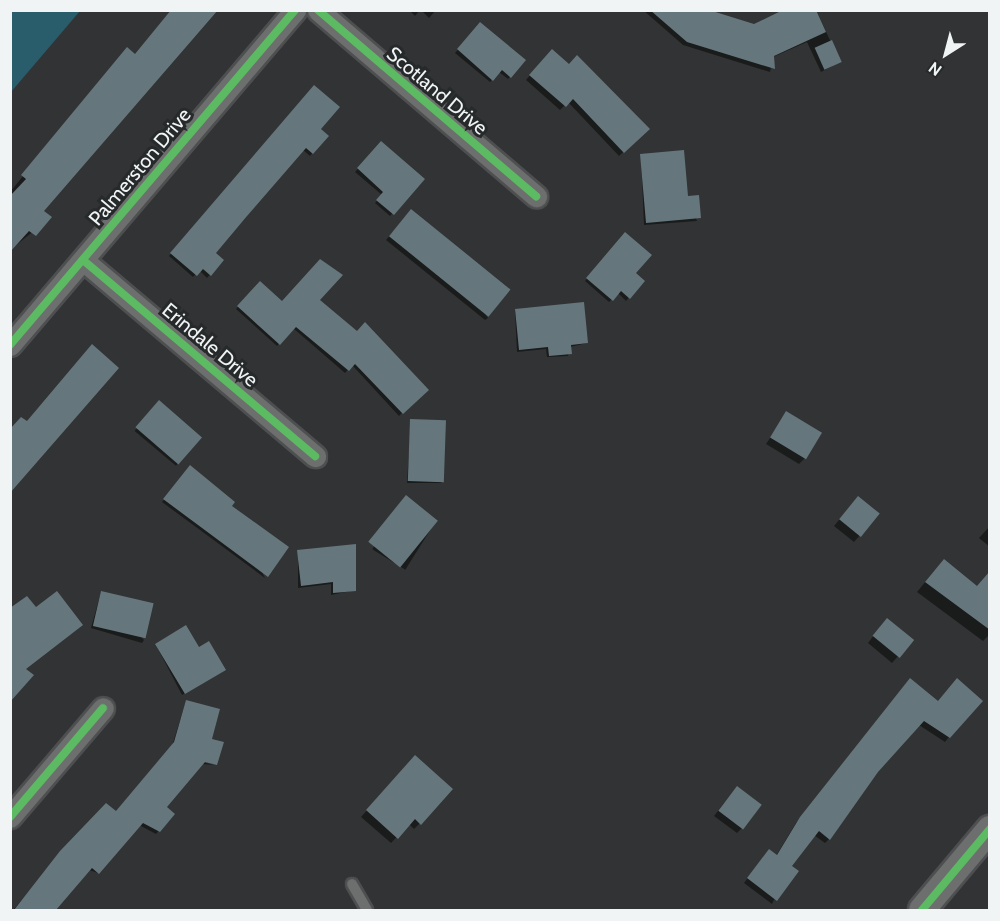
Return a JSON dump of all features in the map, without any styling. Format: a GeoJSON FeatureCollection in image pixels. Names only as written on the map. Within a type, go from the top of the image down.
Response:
{"type":"FeatureCollection","features":[{"type":"Feature","properties":{"kind":"street","name":"Palmerston Drive"},"geometry":{"type":"LineString","coordinates":[[10,345],[295,10]]}},
{"type":"Feature","properties":{"kind":"street","name":"Scotland Drive"},"geometry":{"type":"LineString","coordinates":[[318,10],[536,196]]}},
{"type":"Feature","properties":{"kind":"street","name":"Erindale Drive"},"geometry":{"type":"LineString","coordinates":[[83,260],[315,456]]}},
{"type":"Feature","properties":{"kind":"street"},"geometry":{"type":"LineString","coordinates":[[10,817],[103,708]]}},
{"type":"Feature","properties":{"kind":"street"},"geometry":{"type":"LineString","coordinates":[[922,910],[990,829]]}},
{"type":"Feature","properties":{"kind":"lane"},"geometry":{"type":"LineString","coordinates":[[352,884],[367,910]]}},
{"type":"Feature","properties":{"kind":"shaded area"},"geometry":{"type":"Polygon","coordinates":[[[10,11],[80,11],[11,92],[10,11]]]}},
{"type":"Feature","properties":{"kind":"building"},"geometry":{"type":"Polygon","coordinates":[[[171,10],[218,10],[44,211],[52,217],[36,236],[29,231],[10,252],[10,196],[26,179],[21,175],[127,47],[135,54],[171,10]]]}},
{"type":"Feature","properties":{"kind":"building"},"geometry":{"type":"Polygon","coordinates":[[[650,10],[709,10],[754,24],[783,10],[816,10],[826,32],[774,56],[775,69],[687,42],[650,10]]]}},
{"type":"Feature","properties":{"kind":"building"},"geometry":{"type":"Polygon","coordinates":[[[480,22],[526,60],[511,78],[502,70],[493,81],[457,49],[480,22]]]}},
{"type":"Feature","properties":{"kind":"building"},"geometry":{"type":"Polygon","coordinates":[[[832,40],[842,62],[824,70],[815,48],[832,40]]]}},
{"type":"Feature","properties":{"kind":"building"},"geometry":{"type":"Polygon","coordinates":[[[552,49],[569,64],[577,55],[650,129],[624,153],[573,99],[566,107],[529,75],[552,49]]]}},
{"type":"Feature","properties":{"kind":"building"},"geometry":{"type":"Polygon","coordinates":[[[314,85],[340,107],[321,129],[329,136],[313,154],[306,148],[247,216],[216,253],[224,260],[211,276],[203,269],[197,276],[170,253],[314,85]]]}},
{"type":"Feature","properties":{"kind":"building"},"geometry":{"type":"Polygon","coordinates":[[[381,141],[425,179],[394,215],[376,200],[383,192],[357,168],[381,141]]]}},
{"type":"Feature","properties":{"kind":"building"},"geometry":{"type":"Polygon","coordinates":[[[684,150],[688,196],[699,195],[701,218],[646,223],[640,154],[684,150]]]}},
{"type":"Feature","properties":{"kind":"building"},"geometry":{"type":"Polygon","coordinates":[[[411,209],[510,290],[488,317],[389,236],[411,209]]]}},
{"type":"Feature","properties":{"kind":"building"},"geometry":{"type":"Polygon","coordinates":[[[625,232],[652,255],[636,273],[645,281],[630,299],[621,291],[613,301],[586,278],[625,232]]]}},
{"type":"Feature","properties":{"kind":"building"},"geometry":{"type":"Polygon","coordinates":[[[320,259],[343,275],[320,300],[357,331],[365,322],[429,390],[403,414],[355,364],[349,371],[296,327],[280,345],[237,306],[260,281],[282,301],[320,259]]]}},
{"type":"Feature","properties":{"kind":"building"},"geometry":{"type":"Polygon","coordinates":[[[584,302],[588,343],[571,345],[572,354],[549,356],[548,347],[519,350],[515,309],[584,302]]]}},
{"type":"Feature","properties":{"kind":"building"},"geometry":{"type":"Polygon","coordinates":[[[92,344],[119,368],[10,493],[10,429],[21,417],[27,421],[92,344]]]}},
{"type":"Feature","properties":{"kind":"building"},"geometry":{"type":"Polygon","coordinates":[[[159,400],[202,437],[178,465],[135,427],[159,400]]]}},
{"type":"Feature","properties":{"kind":"building"},"geometry":{"type":"Polygon","coordinates":[[[786,411],[822,433],[806,459],[770,438],[786,411]]]}},
{"type":"Feature","properties":{"kind":"building"},"geometry":{"type":"Polygon","coordinates":[[[410,419],[446,420],[444,482],[408,481],[410,419]]]}},
{"type":"Feature","properties":{"kind":"building"},"geometry":{"type":"Polygon","coordinates":[[[190,465],[235,502],[232,506],[289,547],[268,577],[163,499],[190,465]]]}},
{"type":"Feature","properties":{"kind":"building"},"geometry":{"type":"Polygon","coordinates":[[[406,495],[438,521],[400,567],[368,542],[406,495]]]}},
{"type":"Feature","properties":{"kind":"building"},"geometry":{"type":"Polygon","coordinates":[[[858,496],[880,514],[861,537],[839,519],[858,496]]]}},
{"type":"Feature","properties":{"kind":"building"},"geometry":{"type":"Polygon","coordinates":[[[356,544],[356,591],[333,593],[333,582],[301,586],[297,550],[356,544]]]}},
{"type":"Feature","properties":{"kind":"building"},"geometry":{"type":"Polygon","coordinates":[[[944,559],[977,586],[990,571],[990,630],[925,582],[944,559]]]}},
{"type":"Feature","properties":{"kind":"building"},"geometry":{"type":"Polygon","coordinates":[[[57,591],[83,625],[26,669],[34,675],[10,702],[10,608],[27,596],[36,607],[57,591]]]}},
{"type":"Feature","properties":{"kind":"building"},"geometry":{"type":"Polygon","coordinates":[[[101,591],[154,603],[146,638],[93,626],[101,591]]]}},
{"type":"Feature","properties":{"kind":"building"},"geometry":{"type":"Polygon","coordinates":[[[887,618],[914,640],[900,658],[873,636],[887,618]]]}},
{"type":"Feature","properties":{"kind":"building"},"geometry":{"type":"Polygon","coordinates":[[[186,625],[199,647],[209,641],[226,670],[185,694],[155,644],[186,625]]]}},
{"type":"Feature","properties":{"kind":"building"},"geometry":{"type":"Polygon","coordinates":[[[910,678],[938,701],[957,678],[983,701],[950,738],[924,721],[878,772],[830,840],[819,831],[792,866],[799,871],[777,901],[747,878],[769,849],[777,855],[800,817],[910,678]]]}},
{"type":"Feature","properties":{"kind":"building"},"geometry":{"type":"Polygon","coordinates":[[[186,700],[220,709],[212,739],[224,742],[217,765],[205,762],[167,807],[175,814],[160,832],[143,823],[99,874],[92,868],[56,910],[14,910],[60,851],[106,803],[116,811],[174,742],[186,700]]]}},
{"type":"Feature","properties":{"kind":"building"},"geometry":{"type":"Polygon","coordinates":[[[415,755],[453,789],[421,825],[415,819],[398,839],[366,810],[415,755]]]}},
{"type":"Feature","properties":{"kind":"building"},"geometry":{"type":"Polygon","coordinates":[[[737,786],[762,805],[743,829],[718,811],[737,786]]]}},
{"type":"Feature","properties":{"kind":"cycle path"},"geometry":{"type":"LineString","coordinates":[[10,345],[295,10]]}},
{"type":"Feature","properties":{"kind":"cycle path"},"geometry":{"type":"LineString","coordinates":[[318,10],[536,196]]}},
{"type":"Feature","properties":{"kind":"cycle path"},"geometry":{"type":"LineString","coordinates":[[83,260],[315,456]]}},
{"type":"Feature","properties":{"kind":"cycle path"},"geometry":{"type":"LineString","coordinates":[[10,817],[103,708]]}},
{"type":"Feature","properties":{"kind":"cycle path"},"geometry":{"type":"LineString","coordinates":[[922,910],[990,829]]}}]}
